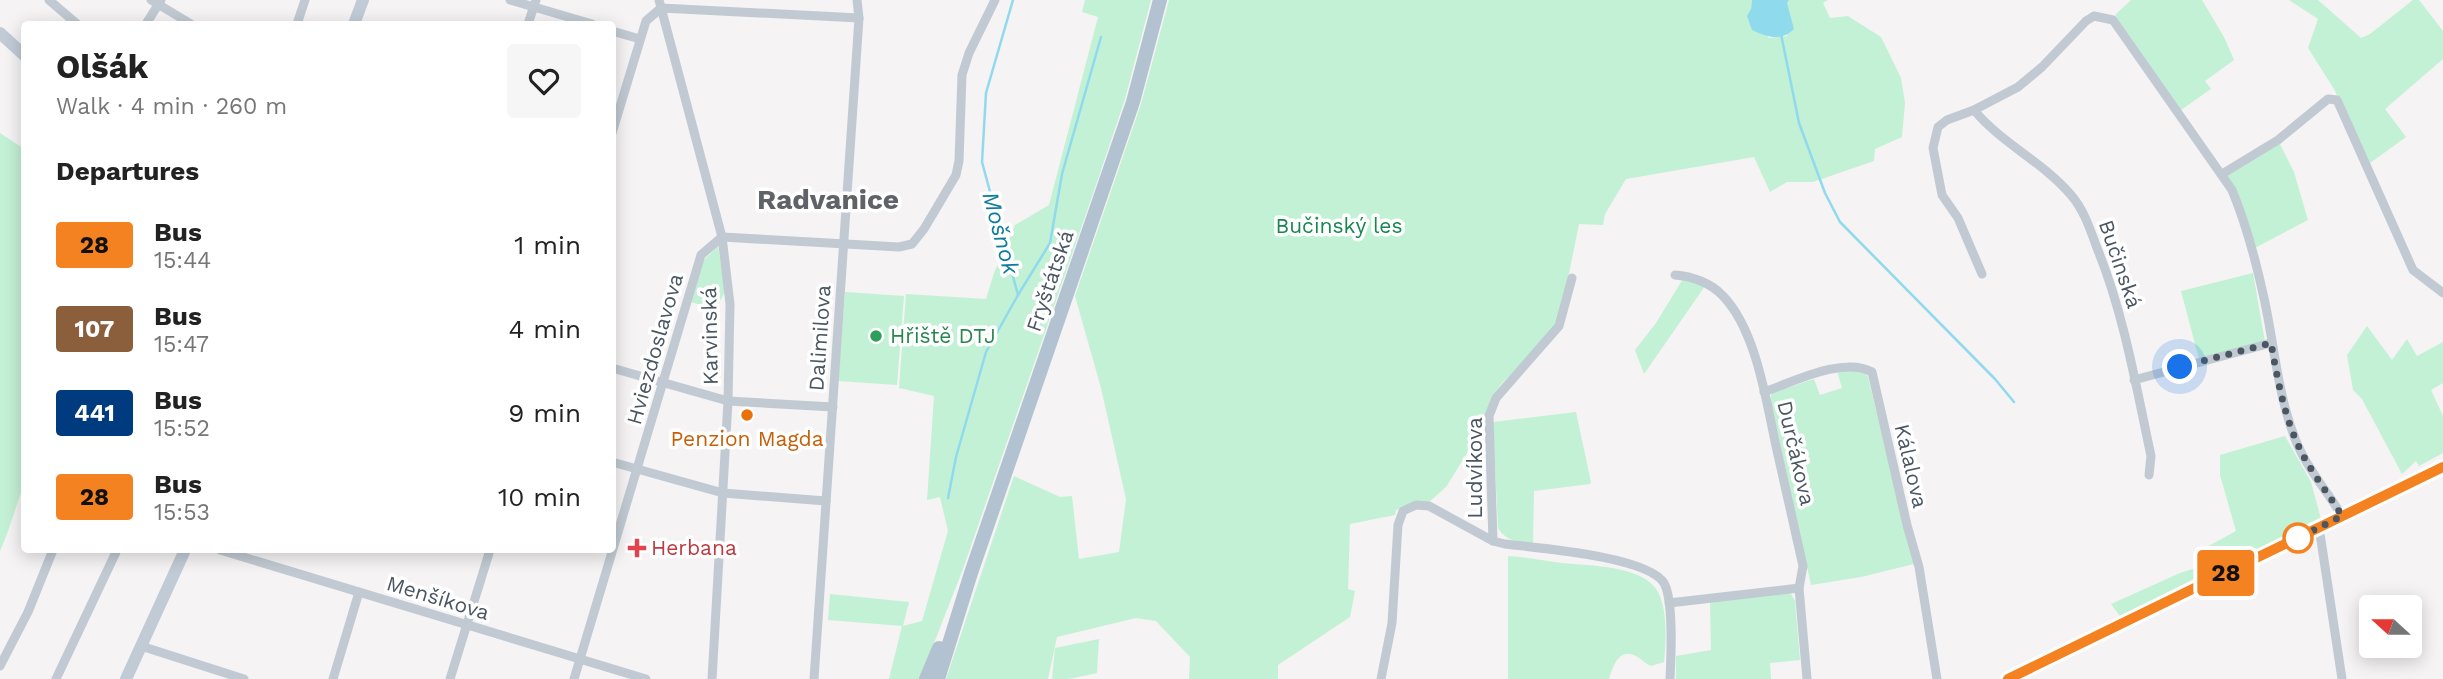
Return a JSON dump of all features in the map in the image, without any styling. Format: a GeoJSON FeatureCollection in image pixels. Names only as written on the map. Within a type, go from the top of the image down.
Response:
{"type":"FeatureCollection","features":[{"type":"Feature","properties":{"kind":"main road"},"geometry":{"type":"LineString","coordinates":[[355,21],[363,0]]}},
{"type":"Feature","properties":{"kind":"main road","name":"Fryštátská"},"geometry":{"type":"LineString","coordinates":[[938,679],[971,573],[1133,102],[1160,0]]}},
{"type":"Feature","properties":{"kind":"main road"},"geometry":{"type":"LineString","coordinates":[[0,33],[21,52]]}},
{"type":"Feature","properties":{"kind":"main road"},"geometry":{"type":"LineString","coordinates":[[2008,679],[2443,467]]}},
{"type":"Feature","properties":{"kind":"main road"},"geometry":{"type":"LineString","coordinates":[[126,679],[183,553]]}},
{"type":"Feature","properties":{"kind":"main road","name":"Fryštátská"},"geometry":{"type":"LineString","coordinates":[[926,679],[971,573]]}},
{"type":"Feature","properties":{"kind":"street"},"geometry":{"type":"LineString","coordinates":[[49,0],[74,21]]}},
{"type":"Feature","properties":{"kind":"street"},"geometry":{"type":"LineString","coordinates":[[298,21],[305,0]]}},
{"type":"Feature","properties":{"kind":"street"},"geometry":{"type":"LineString","coordinates":[[510,0],[535,4],[583,21]]}},
{"type":"Feature","properties":{"kind":"street","name":"Dalimilova"},"geometry":{"type":"LineString","coordinates":[[814,679],[859,18],[858,0]]}},
{"type":"Feature","properties":{"kind":"street"},"geometry":{"type":"LineString","coordinates":[[722,237],[844,245],[899,247],[912,244],[956,176],[959,162],[962,75],[969,53],[995,0]]}},
{"type":"Feature","properties":{"kind":"street"},"geometry":{"type":"LineString","coordinates":[[147,21],[156,2],[186,21]]}},
{"type":"Feature","properties":{"kind":"street"},"geometry":{"type":"LineString","coordinates":[[529,21],[535,4]]}},
{"type":"Feature","properties":{"kind":"street"},"geometry":{"type":"LineString","coordinates":[[616,120],[646,20],[660,4],[859,18]]}},
{"type":"Feature","properties":{"kind":"street","name":"Karvinská"},"geometry":{"type":"LineString","coordinates":[[660,4],[722,237],[730,304],[728,401],[712,679]]}},
{"type":"Feature","properties":{"kind":"street"},"geometry":{"type":"LineString","coordinates":[[1982,274],[1958,218],[1942,195],[1933,148],[1938,127],[1947,120],[2018,88],[2094,16],[2113,20],[2232,190],[2242,215],[2264,299],[2279,386],[2293,435],[2305,459],[2342,516]]}},
{"type":"Feature","properties":{"kind":"street"},"geometry":{"type":"LineString","coordinates":[[616,32],[640,39]]}},
{"type":"Feature","properties":{"kind":"street"},"geometry":{"type":"LineString","coordinates":[[2222,174],[2278,140],[2328,99],[2337,100],[2413,270],[2443,293]]}},
{"type":"Feature","properties":{"kind":"street","name":"Bučinská"},"geometry":{"type":"LineString","coordinates":[[1974,110],[1983,121],[2047,172],[2071,195],[2084,215],[2102,260],[2122,324],[2151,456],[2150,475]]}},
{"type":"Feature","properties":{"kind":"street","name":"Hviezdoslavova"},"geometry":{"type":"LineString","coordinates":[[616,541],[701,255],[722,237]]}},
{"type":"Feature","properties":{"kind":"street","name":"Durčákova"},"geometry":{"type":"LineString","coordinates":[[1675,275],[1688,276],[1723,295],[1738,317],[1750,344],[1764,392],[1803,566],[1799,588],[1807,679]]}},
{"type":"Feature","properties":{"kind":"street","name":"Ludvíkova"},"geometry":{"type":"LineString","coordinates":[[1493,541],[1489,416],[1496,398],[1559,326],[1572,278]]}},
{"type":"Feature","properties":{"kind":"street"},"geometry":{"type":"LineString","coordinates":[[2134,380],[2271,343]]}},
{"type":"Feature","properties":{"kind":"street","name":"Kálalova"},"geometry":{"type":"LineString","coordinates":[[1764,392],[1836,368],[1864,367],[1872,372],[1919,566],[1937,679]]}},
{"type":"Feature","properties":{"kind":"street"},"geometry":{"type":"LineString","coordinates":[[616,369],[728,401],[832,407]]}},
{"type":"Feature","properties":{"kind":"street"},"geometry":{"type":"LineString","coordinates":[[616,462],[723,494],[826,501]]}},
{"type":"Feature","properties":{"kind":"street","name":"Ludvíkova"},"geometry":{"type":"LineString","coordinates":[[1381,679],[1392,622],[1398,525],[1403,511],[1416,505],[1429,506],[1493,541]]}},
{"type":"Feature","properties":{"kind":"street"},"geometry":{"type":"LineString","coordinates":[[2319,527],[2342,679]]}},
{"type":"Feature","properties":{"kind":"street"},"geometry":{"type":"LineString","coordinates":[[1493,541],[1607,558],[1656,574],[1664,584],[1670,603],[1670,679]]}},
{"type":"Feature","properties":{"kind":"street"},"geometry":{"type":"LineString","coordinates":[[0,666],[28,612],[51,553]]}},
{"type":"Feature","properties":{"kind":"street"},"geometry":{"type":"LineString","coordinates":[[56,679],[116,553]]}},
{"type":"Feature","properties":{"kind":"street","name":"Menšíkova"},"geometry":{"type":"LineString","coordinates":[[230,553],[646,679]]}},
{"type":"Feature","properties":{"kind":"street"},"geometry":{"type":"LineString","coordinates":[[450,679],[489,553]]}},
{"type":"Feature","properties":{"kind":"street","name":"Hviezdoslavova"},"geometry":{"type":"LineString","coordinates":[[574,679],[612,553]]}},
{"type":"Feature","properties":{"kind":"street"},"geometry":{"type":"LineString","coordinates":[[1670,603],[1799,588]]}},
{"type":"Feature","properties":{"kind":"street"},"geometry":{"type":"LineString","coordinates":[[333,679],[359,592]]}},
{"type":"Feature","properties":{"kind":"street"},"geometry":{"type":"LineString","coordinates":[[141,646],[244,679]]}},
{"type":"Feature","properties":{"kind":"green space"},"geometry":{"type":"Polygon","coordinates":[[[1085,0],[1151,0],[1125,99],[963,569],[920,679],[889,679],[902,626],[828,620],[830,594],[909,602],[903,626],[922,621],[948,531],[940,497],[927,500],[934,396],[899,388],[906,294],[986,299],[1015,225],[1049,205],[1098,17],[1082,12],[1085,0]]]}},
{"type":"Feature","properties":{"kind":"green space","name":"Bučinský les"},"geometry":{"type":"Polygon","coordinates":[[[1169,0],[1752,0],[1751,9],[1769,38],[1787,36],[1786,2],[1789,0],[1828,0],[1823,3],[1830,18],[1848,16],[1881,37],[1901,78],[1905,103],[1902,137],[1875,149],[1874,161],[1813,182],[1787,182],[1770,192],[1754,157],[1626,179],[1605,214],[1603,225],[1579,224],[1560,318],[1541,345],[1492,396],[1481,431],[1446,487],[1428,503],[1416,502],[1396,510],[1395,515],[1350,524],[1348,589],[1355,591],[1350,617],[1278,665],[1278,679],[1189,679],[1190,657],[1156,621],[1136,618],[1057,637],[1048,679],[946,679],[1014,476],[1060,497],[1072,496],[1079,559],[1119,552],[1126,499],[1101,388],[1075,296],[1141,104],[1169,0]]]}},
{"type":"Feature","properties":{"kind":"green space"},"geometry":{"type":"Polygon","coordinates":[[[2131,0],[2202,0],[2224,37],[2234,60],[2205,81],[2211,89],[2181,110],[2115,15],[2131,0]]]}},
{"type":"Feature","properties":{"kind":"green space"},"geometry":{"type":"Polygon","coordinates":[[[2289,0],[2318,0],[2361,38],[2413,0],[2419,0],[2443,31],[2443,59],[2385,109],[2406,137],[2370,163],[2334,89],[2308,48],[2318,19],[2289,0]]]}},
{"type":"Feature","properties":{"kind":"green space"},"geometry":{"type":"Polygon","coordinates":[[[0,133],[21,147],[21,492],[0,551],[0,133]]]}},
{"type":"Feature","properties":{"kind":"green space"},"geometry":{"type":"Polygon","coordinates":[[[2278,140],[2294,172],[2308,220],[2253,249],[2226,174],[2278,140]]]}},
{"type":"Feature","properties":{"kind":"green space"},"geometry":{"type":"Polygon","coordinates":[[[718,246],[725,292],[715,309],[691,302],[704,260],[718,246]]]}},
{"type":"Feature","properties":{"kind":"green space"},"geometry":{"type":"Polygon","coordinates":[[[2253,273],[2265,342],[2199,359],[2181,291],[2253,273]]]}},
{"type":"Feature","properties":{"kind":"green space"},"geometry":{"type":"Polygon","coordinates":[[[1683,279],[1705,286],[1644,374],[1635,350],[1656,323],[1683,279]]]}},
{"type":"Feature","properties":{"kind":"green space"},"geometry":{"type":"Polygon","coordinates":[[[845,292],[904,296],[897,385],[838,381],[845,292]]]}},
{"type":"Feature","properties":{"kind":"green space"},"geometry":{"type":"Polygon","coordinates":[[[2367,326],[2392,360],[2407,339],[2417,356],[2443,342],[2443,383],[2431,390],[2443,416],[2443,453],[2419,466],[2416,461],[2402,474],[2362,399],[2353,390],[2347,355],[2367,326]]]}},
{"type":"Feature","properties":{"kind":"green space"},"geometry":{"type":"Polygon","coordinates":[[[1863,370],[1868,377],[1914,564],[1861,577],[1811,585],[1770,399],[1772,393],[1814,379],[1820,395],[1842,388],[1837,371],[1863,370]]]}},
{"type":"Feature","properties":{"kind":"green space"},"geometry":{"type":"Polygon","coordinates":[[[1576,412],[1590,484],[1534,491],[1533,545],[1509,539],[1498,528],[1493,422],[1576,412]]]}},
{"type":"Feature","properties":{"kind":"green space"},"geometry":{"type":"Polygon","coordinates":[[[2285,436],[2311,482],[2321,519],[2214,570],[2212,562],[2204,564],[2205,548],[2236,531],[2220,475],[2220,455],[2285,436]]]}},
{"type":"Feature","properties":{"kind":"green space"},"geometry":{"type":"Polygon","coordinates":[[[1508,556],[1615,568],[1641,576],[1651,583],[1661,600],[1666,636],[1664,662],[1651,666],[1636,656],[1625,654],[1618,659],[1609,679],[1508,679],[1508,556]]]}},
{"type":"Feature","properties":{"kind":"green space"},"geometry":{"type":"Polygon","coordinates":[[[2199,567],[2202,575],[2120,616],[2111,604],[2180,573],[2199,567]]]}},
{"type":"Feature","properties":{"kind":"green space"},"geometry":{"type":"Polygon","coordinates":[[[1791,594],[1795,601],[1800,660],[1770,663],[1771,679],[1676,679],[1676,656],[1711,650],[1710,602],[1791,594]]]}},
{"type":"Feature","properties":{"kind":"green space"},"geometry":{"type":"Polygon","coordinates":[[[1099,639],[1097,673],[1069,679],[1052,679],[1055,648],[1099,639]]]}},
{"type":"Feature","properties":{"kind":"water"},"geometry":{"type":"Polygon","coordinates":[[[1752,0],[1789,0],[1787,3],[1794,29],[1779,37],[1752,30],[1747,16],[1752,0]]]}},
{"type":"Feature","properties":{"kind":"waterway","name":"Mošnok"},"geometry":{"type":"LineString","coordinates":[[948,498],[956,457],[986,352],[1018,295],[982,162],[986,93],[1013,0]]}},
{"type":"Feature","properties":{"kind":"waterway"},"geometry":{"type":"LineString","coordinates":[[1781,34],[1799,123],[1825,193],[1840,222],[1995,379],[2014,402]]}},
{"type":"Feature","properties":{"kind":"waterway"},"geometry":{"type":"LineString","coordinates":[[1018,295],[1050,243],[1062,174],[1101,37]]}},
{"type":"Feature","properties":{"kind":"bus line","name":"28"},"geometry":{"type":"LineString","coordinates":[[2008,679],[2443,467]]}},
{"type":"Feature","properties":{"kind":"place","name":"Hřiště DTJ"},"geometry":{"type":"Point","coordinates":[876,336]}},
{"type":"Feature","properties":{"kind":"place","name":"Penzion Magda"},"geometry":{"type":"Point","coordinates":[747,415]}},
{"type":"Feature","properties":{"kind":"place","name":"Herbana"},"geometry":{"type":"Point","coordinates":[637,548]}},
{"type":"Feature","properties":{"kind":"district","name":"Radvanice"},"geometry":{"type":"Point","coordinates":[828,199]}},
{"type":"Feature","properties":{"kind":"route"},"geometry":{"type":"LineString","coordinates":[[2180,367],[2271,343],[2279,386],[2293,435],[2305,459],[2342,516],[2296,539],[2298,538]]}}]}
